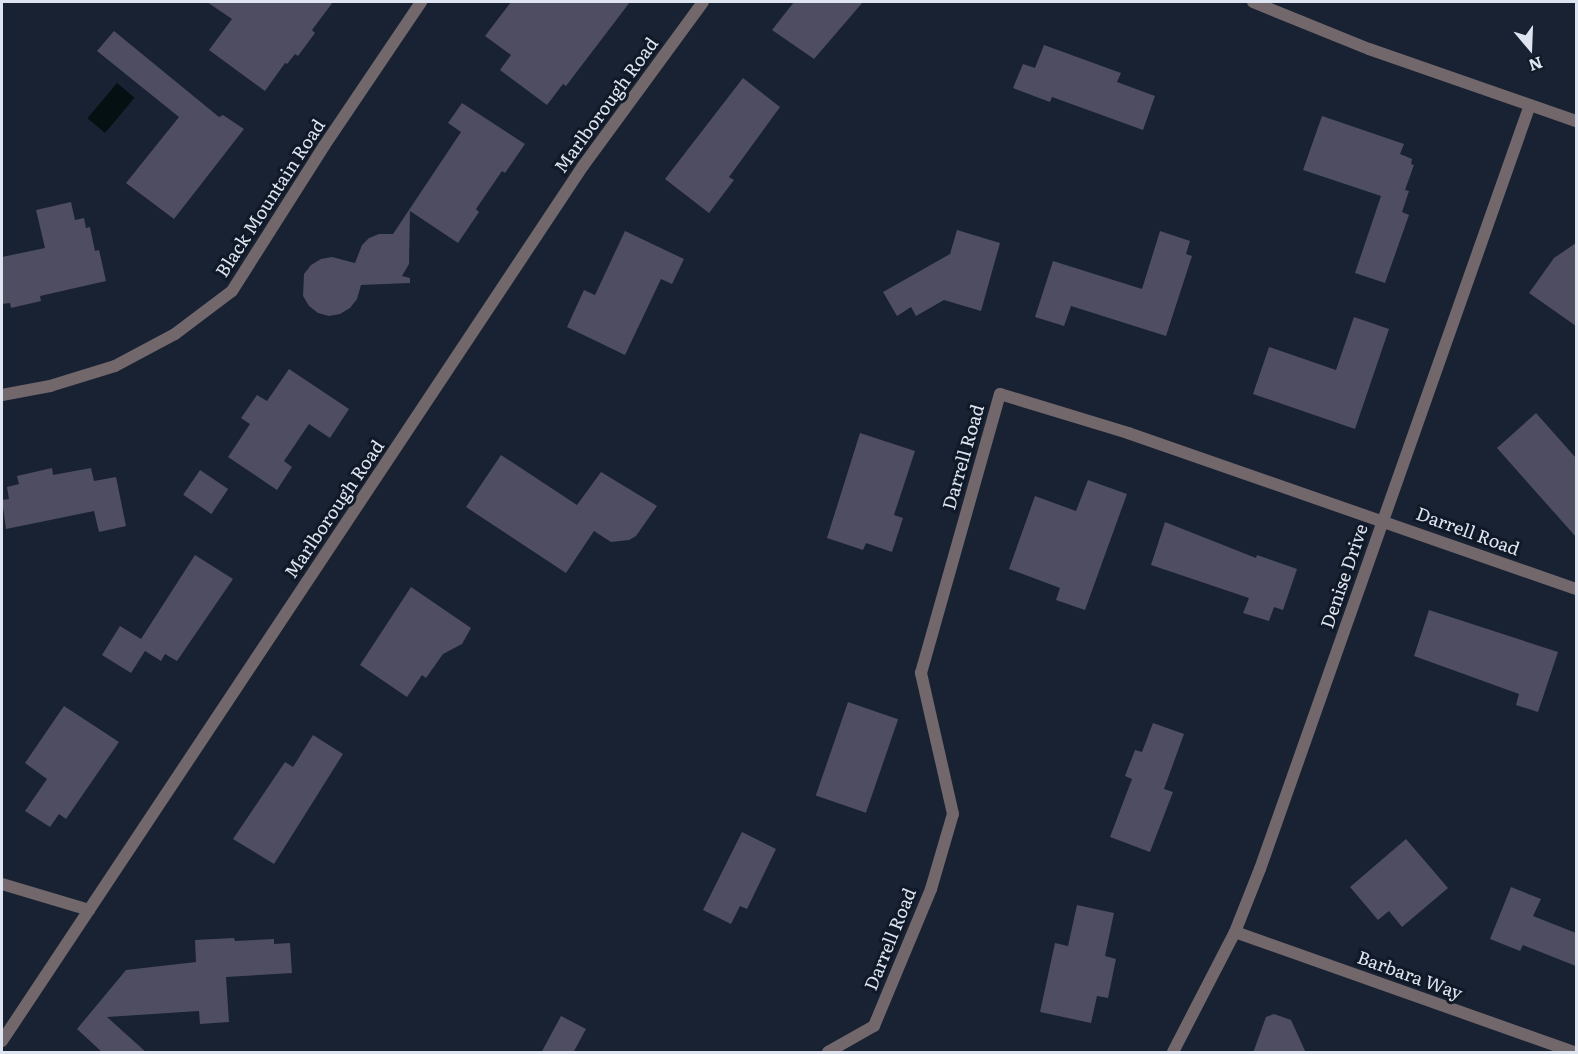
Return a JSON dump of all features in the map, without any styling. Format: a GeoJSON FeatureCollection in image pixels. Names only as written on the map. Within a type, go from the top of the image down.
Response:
{"type":"FeatureCollection","features":[{"type":"Feature","properties":{"kind":"street","name":"Black Mountain Road"},"geometry":{"type":"LineString","coordinates":[[2,395],[50,386],[115,366],[175,334],[232,291],[324,146],[421,2]]}},
{"type":"Feature","properties":{"kind":"street","name":"Marlborough Road"},"geometry":{"type":"LineString","coordinates":[[2,1041],[583,166],[703,2]]}},
{"type":"Feature","properties":{"kind":"street"},"geometry":{"type":"LineString","coordinates":[[1252,2],[1369,49],[1576,121]]}},
{"type":"Feature","properties":{"kind":"street","name":"Denise Drive"},"geometry":{"type":"LineString","coordinates":[[1173,1053],[1235,932],[1264,858],[1530,105]]}},
{"type":"Feature","properties":{"kind":"street","name":"Darrell Road"},"geometry":{"type":"LineString","coordinates":[[828,1053],[874,1026],[931,889],[953,814],[921,673],[1000,394],[1128,433],[1576,589]]}},
{"type":"Feature","properties":{"kind":"street"},"geometry":{"type":"LineString","coordinates":[[2,884],[89,910]]}},
{"type":"Feature","properties":{"kind":"street","name":"Barbara Way"},"geometry":{"type":"LineString","coordinates":[[1235,932],[1574,1053]]}},
{"type":"Feature","properties":{"kind":"shaded area"},"geometry":{"type":"Polygon","coordinates":[[[117,83],[135,98],[105,133],[87,118],[117,83]]]}},
{"type":"Feature","properties":{"kind":"building"},"geometry":{"type":"Polygon","coordinates":[[[207,2],[333,2],[312,30],[315,33],[298,56],[295,54],[287,64],[285,63],[265,91],[209,50],[232,19],[207,2]]]}},
{"type":"Feature","properties":{"kind":"building"},"geometry":{"type":"Polygon","coordinates":[[[511,2],[630,2],[566,86],[563,84],[547,105],[500,70],[511,55],[485,36],[511,2]]]}},
{"type":"Feature","properties":{"kind":"building"},"geometry":{"type":"Polygon","coordinates":[[[794,2],[863,2],[814,59],[772,30],[794,2]]]}},
{"type":"Feature","properties":{"kind":"building"},"geometry":{"type":"Polygon","coordinates":[[[114,31],[219,117],[223,115],[244,129],[174,219],[126,183],[179,117],[97,51],[114,31]]]}},
{"type":"Feature","properties":{"kind":"building"},"geometry":{"type":"Polygon","coordinates":[[[1044,45],[1121,73],[1117,82],[1155,96],[1143,130],[1052,97],[1050,102],[1013,88],[1023,64],[1035,68],[1044,45]]]}},
{"type":"Feature","properties":{"kind":"building"},"geometry":{"type":"Polygon","coordinates":[[[743,78],[780,107],[729,177],[734,180],[709,213],[665,179],[743,78]]]}},
{"type":"Feature","properties":{"kind":"building"},"geometry":{"type":"Polygon","coordinates":[[[462,103],[525,144],[505,173],[502,171],[476,209],[479,212],[458,243],[410,211],[409,264],[402,276],[410,278],[410,283],[361,285],[357,299],[350,308],[340,314],[329,316],[318,313],[309,306],[303,296],[304,274],[311,265],[321,259],[332,257],[355,263],[362,245],[369,238],[379,234],[393,234],[461,132],[448,123],[462,103]]]}},
{"type":"Feature","properties":{"kind":"building"},"geometry":{"type":"Polygon","coordinates":[[[1322,116],[1404,144],[1400,154],[1412,159],[1411,164],[1414,165],[1405,190],[1409,191],[1402,212],[1409,215],[1385,283],[1355,273],[1381,196],[1303,170],[1322,116]]]}},
{"type":"Feature","properties":{"kind":"building"},"geometry":{"type":"Polygon","coordinates":[[[71,202],[75,220],[84,218],[86,228],[90,227],[95,251],[99,250],[106,281],[40,296],[41,301],[11,308],[10,303],[2,304],[2,257],[45,248],[36,210],[71,202]]]}},
{"type":"Feature","properties":{"kind":"building"},"geometry":{"type":"Polygon","coordinates":[[[957,230],[1000,243],[981,311],[944,300],[916,316],[911,307],[897,316],[883,292],[950,254],[957,230]]]}},
{"type":"Feature","properties":{"kind":"building"},"geometry":{"type":"Polygon","coordinates":[[[625,231],[684,259],[672,284],[661,279],[625,355],[567,327],[584,290],[595,295],[625,231]]]}},
{"type":"Feature","properties":{"kind":"building"},"geometry":{"type":"Polygon","coordinates":[[[1160,231],[1190,241],[1186,254],[1192,256],[1166,336],[1071,306],[1064,326],[1035,317],[1053,261],[1142,289],[1160,231]]]}},
{"type":"Feature","properties":{"kind":"building"},"geometry":{"type":"Polygon","coordinates":[[[1576,243],[1576,326],[1529,293],[1554,258],[1576,243]]]}},
{"type":"Feature","properties":{"kind":"building"},"geometry":{"type":"Polygon","coordinates":[[[1354,317],[1389,329],[1355,429],[1253,394],[1269,347],[1336,370],[1354,317]]]}},
{"type":"Feature","properties":{"kind":"building"},"geometry":{"type":"Polygon","coordinates":[[[289,369],[349,409],[330,438],[309,424],[284,461],[292,467],[277,490],[228,457],[250,424],[241,418],[257,395],[267,401],[289,369]]]}},
{"type":"Feature","properties":{"kind":"building"},"geometry":{"type":"Polygon","coordinates":[[[1536,413],[1576,458],[1576,537],[1497,448],[1536,413]]]}},
{"type":"Feature","properties":{"kind":"building"},"geometry":{"type":"Polygon","coordinates":[[[860,433],[915,451],[894,515],[903,518],[892,552],[866,543],[863,550],[827,538],[860,433]]]}},
{"type":"Feature","properties":{"kind":"building"},"geometry":{"type":"Polygon","coordinates":[[[501,455],[577,505],[601,472],[657,506],[636,536],[629,540],[611,542],[594,531],[566,573],[466,507],[501,455]]]}},
{"type":"Feature","properties":{"kind":"building"},"geometry":{"type":"Polygon","coordinates":[[[52,468],[53,475],[91,468],[94,481],[116,477],[126,526],[99,532],[94,511],[6,529],[2,500],[9,499],[7,487],[19,484],[17,476],[52,468]]]}},
{"type":"Feature","properties":{"kind":"building"},"geometry":{"type":"Polygon","coordinates":[[[200,470],[228,489],[211,514],[183,495],[200,470]]]}},
{"type":"Feature","properties":{"kind":"building"},"geometry":{"type":"Polygon","coordinates":[[[1088,480],[1127,494],[1085,610],[1056,600],[1060,588],[1009,569],[1035,496],[1076,511],[1088,480]]]}},
{"type":"Feature","properties":{"kind":"building"},"geometry":{"type":"Polygon","coordinates":[[[1165,522],[1256,558],[1257,555],[1297,569],[1283,610],[1274,607],[1269,621],[1243,613],[1249,598],[1151,565],[1165,522]]]}},
{"type":"Feature","properties":{"kind":"building"},"geometry":{"type":"Polygon","coordinates":[[[195,555],[233,579],[177,661],[165,654],[161,661],[145,651],[131,673],[102,655],[120,626],[141,639],[195,555]]]}},
{"type":"Feature","properties":{"kind":"building"},"geometry":{"type":"Polygon","coordinates":[[[411,587],[471,628],[462,644],[443,654],[426,678],[422,675],[407,697],[360,665],[411,587]]]}},
{"type":"Feature","properties":{"kind":"building"},"geometry":{"type":"Polygon","coordinates":[[[1429,610],[1558,652],[1538,712],[1516,705],[1519,694],[1414,656],[1429,610]]]}},
{"type":"Feature","properties":{"kind":"building"},"geometry":{"type":"Polygon","coordinates":[[[848,702],[898,719],[866,813],[816,796],[848,702]]]}},
{"type":"Feature","properties":{"kind":"building"},"geometry":{"type":"Polygon","coordinates":[[[64,706],[119,742],[66,819],[59,814],[50,827],[25,811],[47,779],[25,763],[64,706]]]}},
{"type":"Feature","properties":{"kind":"building"},"geometry":{"type":"Polygon","coordinates":[[[1153,723],[1184,734],[1164,789],[1173,792],[1150,852],[1110,837],[1132,779],[1125,776],[1135,750],[1142,752],[1153,723]]]}},
{"type":"Feature","properties":{"kind":"building"},"geometry":{"type":"Polygon","coordinates":[[[313,735],[343,754],[274,864],[233,839],[285,762],[293,767],[313,735]]]}},
{"type":"Feature","properties":{"kind":"building"},"geometry":{"type":"Polygon","coordinates":[[[742,832],[776,849],[747,909],[740,906],[731,924],[703,910],[742,832]]]}},
{"type":"Feature","properties":{"kind":"building"},"geometry":{"type":"Polygon","coordinates":[[[1406,839],[1448,888],[1402,927],[1389,911],[1378,920],[1350,887],[1406,839]]]}},
{"type":"Feature","properties":{"kind":"building"},"geometry":{"type":"Polygon","coordinates":[[[1511,887],[1541,899],[1533,916],[1576,933],[1576,966],[1523,945],[1520,951],[1490,939],[1511,887]]]}},
{"type":"Feature","properties":{"kind":"building"},"geometry":{"type":"Polygon","coordinates":[[[1077,905],[1114,913],[1105,956],[1116,959],[1108,998],[1097,996],[1091,1023],[1040,1012],[1055,943],[1068,946],[1077,905]]]}},
{"type":"Feature","properties":{"kind":"building"},"geometry":{"type":"Polygon","coordinates":[[[234,938],[235,941],[274,939],[274,944],[290,943],[292,973],[226,977],[229,1022],[200,1024],[199,1011],[107,1017],[147,1053],[103,1053],[77,1029],[126,970],[196,962],[195,940],[234,938]]]}},
{"type":"Feature","properties":{"kind":"building"},"geometry":{"type":"Polygon","coordinates":[[[1274,1014],[1291,1020],[1306,1053],[1253,1053],[1266,1017],[1274,1014]]]}},
{"type":"Feature","properties":{"kind":"building"},"geometry":{"type":"Polygon","coordinates":[[[561,1016],[586,1029],[573,1053],[541,1053],[561,1016]]]}}]}
